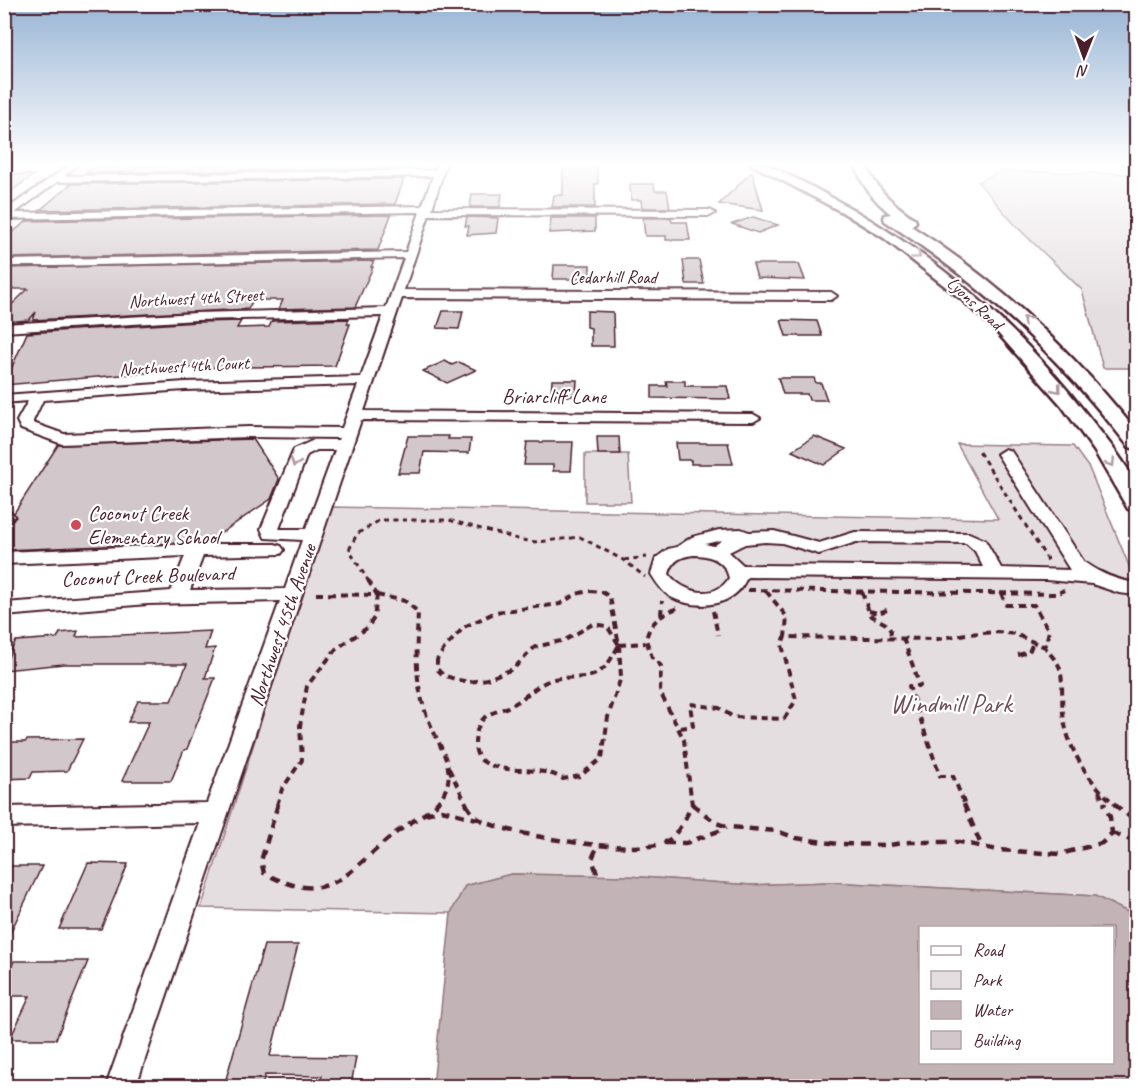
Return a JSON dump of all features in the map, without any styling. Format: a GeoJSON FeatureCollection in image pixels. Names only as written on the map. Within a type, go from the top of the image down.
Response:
{"type":"FeatureCollection","features":[{"type":"Feature","properties":{"kind":"main road","name":"Lyons Road"},"geometry":{"type":"LineString","coordinates":[[856,215],[887,232],[945,275],[988,312],[1036,363],[1088,427],[1137,504]]}},
{"type":"Feature","properties":{"kind":"main road","name":"Lyons Road"},"geometry":{"type":"LineString","coordinates":[[885,215],[921,237],[999,296],[1082,376],[1137,443]]}},
{"type":"Feature","properties":{"kind":"main road"},"geometry":{"type":"LineString","coordinates":[[902,215],[996,281],[999,296]]}},
{"type":"Feature","properties":{"kind":"street"},"geometry":{"type":"LineString","coordinates":[[5,216],[159,215]]}},
{"type":"Feature","properties":{"kind":"street","name":"Northwest 45th Avenue"},"geometry":{"type":"LineString","coordinates":[[122,1086],[217,813],[304,595],[314,535],[425,215]]}},
{"type":"Feature","properties":{"kind":"street"},"geometry":{"type":"LineString","coordinates":[[4,263],[93,264],[256,257],[410,255]]}},
{"type":"Feature","properties":{"kind":"street","name":"Cedarhill Road"},"geometry":{"type":"LineString","coordinates":[[396,294],[831,296]]}},
{"type":"Feature","properties":{"kind":"street","name":"Northwest 4th Street"},"geometry":{"type":"LineString","coordinates":[[4,328],[270,313],[390,312]]}},
{"type":"Feature","properties":{"kind":"street","name":"Northwest 4th Court"},"geometry":{"type":"LineString","coordinates":[[4,399],[148,386],[264,381],[366,381]]}},
{"type":"Feature","properties":{"kind":"street"},"geometry":{"type":"LineString","coordinates":[[38,396],[25,421],[26,426],[62,439],[248,432],[347,439]]}},
{"type":"Feature","properties":{"kind":"street","name":"Briarcliff Lane"},"geometry":{"type":"LineString","coordinates":[[354,415],[753,418]]}},
{"type":"Feature","properties":{"kind":"street"},"geometry":{"type":"LineString","coordinates":[[314,535],[279,536],[271,534],[270,529],[300,452],[314,445],[347,439]]}},
{"type":"Feature","properties":{"kind":"street"},"geometry":{"type":"LineString","coordinates":[[1005,454],[1077,566],[1094,578]]}},
{"type":"Feature","properties":{"kind":"street"},"geometry":{"type":"LineString","coordinates":[[683,550],[698,539],[720,534],[741,534],[754,537]]}},
{"type":"Feature","properties":{"kind":"street"},"geometry":{"type":"LineString","coordinates":[[717,553],[734,540],[754,537],[782,538],[814,548],[830,546],[855,537],[969,538],[976,540],[981,546],[995,574]]}},
{"type":"Feature","properties":{"kind":"street"},"geometry":{"type":"LineString","coordinates":[[703,549],[717,553],[729,559],[738,571],[736,584],[725,594],[706,598],[685,596],[668,587],[660,574],[663,562],[675,552],[703,549]]}},
{"type":"Feature","properties":{"kind":"street"},"geometry":{"type":"LineString","coordinates":[[4,558],[196,550],[275,550]]}},
{"type":"Feature","properties":{"kind":"street"},"geometry":{"type":"LineString","coordinates":[[179,596],[196,550]]}},
{"type":"Feature","properties":{"kind":"street"},"geometry":{"type":"LineString","coordinates":[[738,571],[995,574],[1094,578],[1137,589]]}},
{"type":"Feature","properties":{"kind":"street","name":"Coconut Creek Boulevard"},"geometry":{"type":"LineString","coordinates":[[4,610],[75,601],[179,596],[304,595]]}},
{"type":"Feature","properties":{"kind":"street"},"geometry":{"type":"LineString","coordinates":[[4,817],[217,813]]}},
{"type":"Feature","properties":{"kind":"path"},"geometry":{"type":"LineString","coordinates":[[448,767],[449,779],[444,795],[435,806],[395,832],[368,860],[334,883],[314,889],[279,881],[264,873],[261,861],[282,789],[302,760],[300,726],[307,686],[336,649],[368,628],[374,618],[378,597],[349,550],[357,534],[380,520],[449,520],[504,537],[537,542],[580,537],[622,559],[648,579]]}},
{"type":"Feature","properties":{"kind":"path"},"geometry":{"type":"LineString","coordinates":[[622,559],[633,560],[655,556]]}},
{"type":"Feature","properties":{"kind":"path"},"geometry":{"type":"LineString","coordinates":[[619,645],[606,668],[593,675],[549,680],[511,706],[485,717],[478,728],[475,742],[476,753],[482,762],[499,767],[552,772],[563,779],[580,776],[602,758],[608,717],[621,677],[619,645],[610,597],[602,592],[589,591],[576,594],[560,604],[496,612],[464,627],[444,649],[437,660],[437,669],[443,675],[464,681],[495,677],[513,669],[535,647],[565,640],[593,624],[607,626],[619,645]]}},
{"type":"Feature","properties":{"kind":"path"},"geometry":{"type":"LineString","coordinates":[[680,728],[693,726],[690,704],[719,707],[728,711],[733,717],[784,719],[796,700],[782,645],[787,617],[766,591]]}},
{"type":"Feature","properties":{"kind":"path"},"geometry":{"type":"LineString","coordinates":[[862,592],[870,615],[885,624],[891,631],[890,638]]}},
{"type":"Feature","properties":{"kind":"path"},"geometry":{"type":"LineString","coordinates":[[1001,593],[1006,605],[1034,605],[1050,631],[1045,646]]}},
{"type":"Feature","properties":{"kind":"path"},"geometry":{"type":"LineString","coordinates":[[304,595],[402,599],[418,612],[414,653],[420,694],[448,767],[466,804],[478,819]]}},
{"type":"Feature","properties":{"kind":"path"},"geometry":{"type":"LineString","coordinates":[[711,601],[718,635]]}},
{"type":"Feature","properties":{"kind":"path"},"geometry":{"type":"LineString","coordinates":[[663,844],[675,831],[692,805],[684,740],[660,692],[661,666],[651,657],[645,644],[646,634],[653,621],[663,613],[682,606]]}},
{"type":"Feature","properties":{"kind":"path"},"geometry":{"type":"LineString","coordinates":[[869,610],[878,613],[887,610]]}},
{"type":"Feature","properties":{"kind":"path"},"geometry":{"type":"LineString","coordinates":[[785,637],[938,639],[962,633],[1014,634],[1032,645],[1045,646]]}},
{"type":"Feature","properties":{"kind":"path"},"geometry":{"type":"LineString","coordinates":[[903,638],[920,686],[909,686],[940,776],[953,776],[981,845]]}},
{"type":"Feature","properties":{"kind":"path"},"geometry":{"type":"LineString","coordinates":[[619,645],[645,644]]}},
{"type":"Feature","properties":{"kind":"path"},"geometry":{"type":"LineString","coordinates":[[1018,655],[1029,652],[1032,645]]}},
{"type":"Feature","properties":{"kind":"path"},"geometry":{"type":"LineString","coordinates":[[1045,646],[1059,667],[1064,716],[1069,737],[1085,772],[1099,791],[1110,817],[1112,833]]}},
{"type":"Feature","properties":{"kind":"path"},"geometry":{"type":"LineString","coordinates":[[1099,791],[1137,822]]}},
{"type":"Feature","properties":{"kind":"path"},"geometry":{"type":"LineString","coordinates":[[692,805],[716,823],[729,827],[777,831],[796,838],[838,844],[888,845],[937,842],[981,845],[997,850],[1060,854],[1102,843],[1112,833]]}},
{"type":"Feature","properties":{"kind":"path"},"geometry":{"type":"LineString","coordinates":[[424,814],[442,810],[462,813],[545,837],[598,845],[643,847],[686,843],[729,827]]}},
{"type":"Feature","properties":{"kind":"path"},"geometry":{"type":"LineString","coordinates":[[1112,833],[1137,842]]}},
{"type":"Feature","properties":{"kind":"path"},"geometry":{"type":"LineString","coordinates":[[597,873],[591,864],[590,856],[598,845]]}},
{"type":"Feature","properties":{"kind":"green space"},"geometry":{"type":"Polygon","coordinates":[[[1007,215],[1136,215],[1136,368],[1103,368],[1082,290],[1007,215]]]}},
{"type":"Feature","properties":{"kind":"green space","name":"Windmill Park"},"geometry":{"type":"Polygon","coordinates":[[[957,444],[1073,446],[1089,468],[1136,583],[1136,916],[1095,896],[829,882],[751,885],[627,876],[511,874],[465,886],[451,913],[201,908],[330,507],[998,519],[957,444]]]}},
{"type":"Feature","properties":{"kind":"green space"},"geometry":{"type":"Polygon","coordinates":[[[585,454],[628,454],[631,502],[585,502],[585,454]]]}},
{"type":"Feature","properties":{"kind":"water"},"geometry":{"type":"Polygon","coordinates":[[[511,874],[627,876],[751,885],[829,882],[1095,896],[1136,916],[1136,1086],[433,1086],[451,913],[465,886],[511,874]]]}},
{"type":"Feature","properties":{"kind":"building"},"geometry":{"type":"Polygon","coordinates":[[[391,215],[378,250],[4,258],[4,239],[27,221],[391,215]]]}},
{"type":"Feature","properties":{"kind":"building"},"geometry":{"type":"Polygon","coordinates":[[[467,217],[498,218],[496,233],[467,235],[469,226],[465,226],[467,217]]]}},
{"type":"Feature","properties":{"kind":"building"},"geometry":{"type":"Polygon","coordinates":[[[753,217],[778,225],[758,233],[732,224],[753,217]]]}},
{"type":"Feature","properties":{"kind":"building"},"geometry":{"type":"Polygon","coordinates":[[[551,218],[595,218],[595,231],[549,233],[551,218]]]}},
{"type":"Feature","properties":{"kind":"building"},"geometry":{"type":"Polygon","coordinates":[[[643,218],[671,218],[672,222],[687,222],[690,240],[666,240],[666,236],[645,236],[643,218]]]}},
{"type":"Feature","properties":{"kind":"building"},"geometry":{"type":"Polygon","coordinates":[[[683,260],[699,260],[704,284],[686,284],[683,260]]]}},
{"type":"Feature","properties":{"kind":"building"},"geometry":{"type":"Polygon","coordinates":[[[374,261],[355,307],[279,309],[283,300],[253,300],[248,309],[33,320],[36,312],[29,320],[4,322],[4,312],[28,289],[4,289],[4,268],[374,261]]]}},
{"type":"Feature","properties":{"kind":"building"},"geometry":{"type":"Polygon","coordinates":[[[753,264],[799,264],[805,280],[757,278],[753,264]]]}},
{"type":"Feature","properties":{"kind":"building"},"geometry":{"type":"Polygon","coordinates":[[[554,265],[590,265],[590,279],[553,279],[554,265]]]}},
{"type":"Feature","properties":{"kind":"building"},"geometry":{"type":"Polygon","coordinates":[[[443,311],[463,311],[459,329],[437,328],[443,311]]]}},
{"type":"Feature","properties":{"kind":"building"},"geometry":{"type":"Polygon","coordinates":[[[587,311],[613,312],[614,346],[591,346],[591,328],[587,327],[587,311]]]}},
{"type":"Feature","properties":{"kind":"building"},"geometry":{"type":"Polygon","coordinates":[[[349,319],[347,324],[350,324],[335,366],[169,368],[168,371],[4,385],[27,333],[197,322],[241,321],[237,328],[269,327],[272,321],[349,319]]]}},
{"type":"Feature","properties":{"kind":"building"},"geometry":{"type":"Polygon","coordinates":[[[781,320],[817,321],[822,336],[786,336],[781,320]]]}},
{"type":"Feature","properties":{"kind":"building"},"geometry":{"type":"Polygon","coordinates":[[[445,361],[452,365],[459,362],[476,370],[447,383],[423,371],[445,361]]]}},
{"type":"Feature","properties":{"kind":"building"},"geometry":{"type":"Polygon","coordinates":[[[778,378],[814,378],[816,383],[821,383],[827,400],[809,400],[807,394],[783,394],[778,378]]]}},
{"type":"Feature","properties":{"kind":"building"},"geometry":{"type":"Polygon","coordinates":[[[552,380],[577,380],[576,396],[551,396],[552,380]]]}},
{"type":"Feature","properties":{"kind":"building"},"geometry":{"type":"Polygon","coordinates":[[[666,381],[685,381],[685,386],[727,386],[730,399],[652,398],[652,386],[667,386],[666,381]]]}},
{"type":"Feature","properties":{"kind":"building"},"geometry":{"type":"Polygon","coordinates":[[[408,436],[449,436],[448,439],[471,439],[469,453],[424,452],[420,473],[398,473],[408,436]]]}},
{"type":"Feature","properties":{"kind":"building"},"geometry":{"type":"Polygon","coordinates":[[[814,436],[846,449],[824,465],[792,451],[814,436]]]}},
{"type":"Feature","properties":{"kind":"building"},"geometry":{"type":"Polygon","coordinates":[[[597,437],[619,437],[620,454],[598,454],[597,437]]]}},
{"type":"Feature","properties":{"kind":"building","name":"Coconut Creek Elementary School"},"geometry":{"type":"Polygon","coordinates":[[[253,439],[279,479],[271,499],[208,542],[4,550],[4,528],[16,517],[14,513],[58,445],[253,439]]]}},
{"type":"Feature","properties":{"kind":"building"},"geometry":{"type":"Polygon","coordinates":[[[527,442],[573,442],[571,471],[553,471],[553,465],[524,465],[527,442]]]}},
{"type":"Feature","properties":{"kind":"building"},"geometry":{"type":"Polygon","coordinates":[[[676,443],[728,443],[733,464],[691,464],[691,460],[678,460],[676,443]]]}},
{"type":"Feature","properties":{"kind":"building"},"geometry":{"type":"Polygon","coordinates":[[[78,631],[76,637],[211,631],[205,649],[215,648],[205,678],[215,678],[187,749],[184,750],[171,781],[122,781],[149,722],[128,722],[138,701],[171,701],[187,664],[64,664],[4,670],[4,665],[16,641],[57,638],[60,633],[78,631]]]}},
{"type":"Feature","properties":{"kind":"building"},"geometry":{"type":"Polygon","coordinates":[[[83,739],[67,771],[33,772],[30,778],[4,779],[4,742],[83,739]]]}},
{"type":"Feature","properties":{"kind":"building"},"geometry":{"type":"Polygon","coordinates":[[[88,863],[128,864],[101,929],[59,929],[88,863]]]}},
{"type":"Feature","properties":{"kind":"building"},"geometry":{"type":"Polygon","coordinates":[[[4,866],[42,866],[4,946],[4,866]]]}},
{"type":"Feature","properties":{"kind":"building"},"geometry":{"type":"Polygon","coordinates":[[[264,945],[298,945],[270,1056],[356,1057],[351,1086],[319,1086],[322,1076],[265,1075],[262,1086],[224,1086],[264,945]]]}},
{"type":"Feature","properties":{"kind":"building"},"geometry":{"type":"Polygon","coordinates":[[[14,961],[88,961],[56,1039],[10,1039],[30,996],[4,996],[4,981],[14,961]]]}},
{"type":"Feature","properties":{"kind":"place","name":"Coconut Creek Elementary School"},"geometry":{"type":"Point","coordinates":[76,525]}}]}
